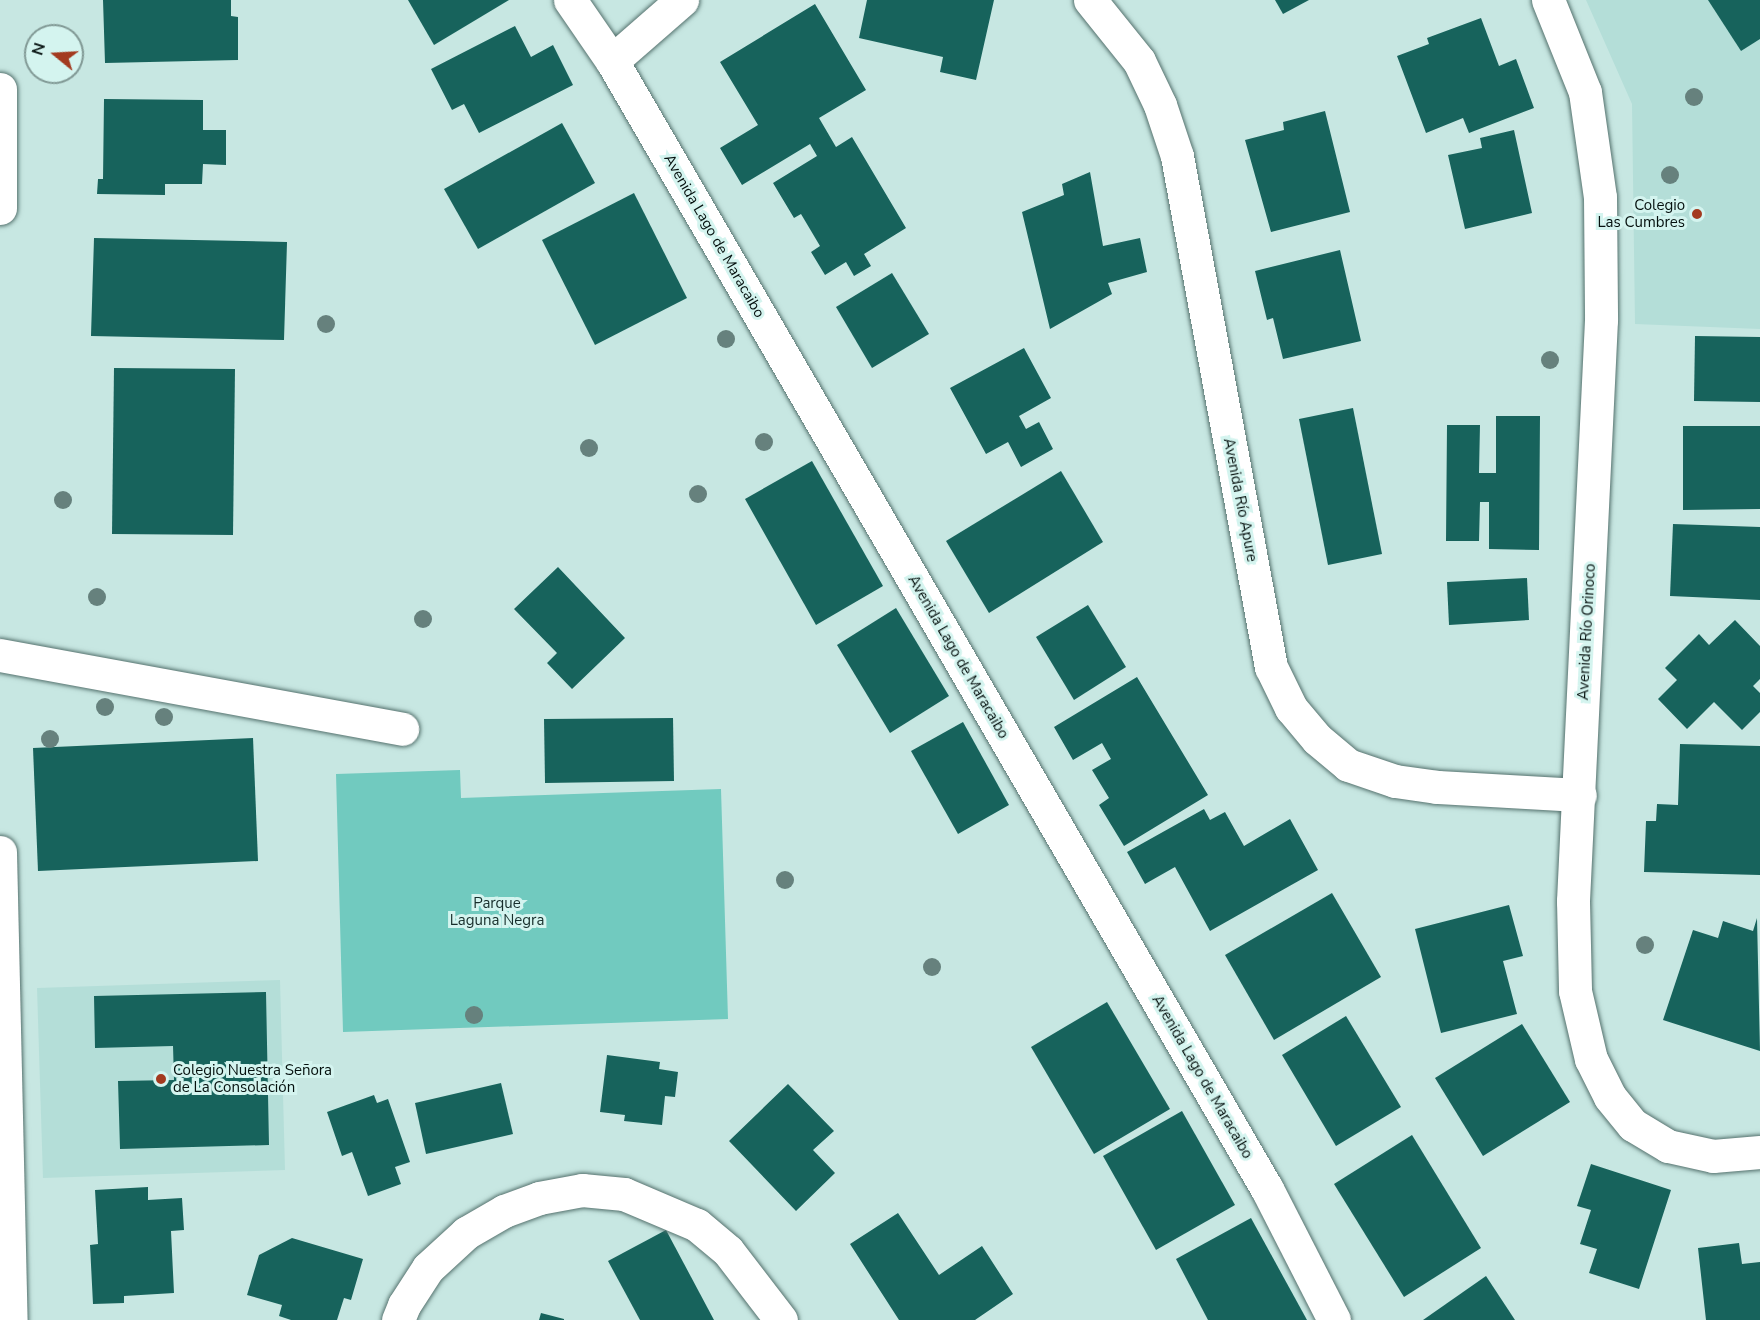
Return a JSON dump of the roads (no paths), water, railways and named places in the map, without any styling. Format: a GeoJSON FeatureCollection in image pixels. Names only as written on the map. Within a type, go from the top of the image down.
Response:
{"type":"FeatureCollection","features":[{"type":"Feature","properties":{"kind":"street","name":"Avenida Lago de Maracaibo"},"geometry":{"type":"LineString","coordinates":[[570,0],[612,61],[1267,1189],[1334,1320]]}},
{"type":"Feature","properties":{"kind":"street"},"geometry":{"type":"LineString","coordinates":[[612,61],[682,0]]}},
{"type":"Feature","properties":{"kind":"street","name":"Avenida Río Apure"},"geometry":{"type":"LineString","coordinates":[[1090,0],[1139,61],[1160,105],[1177,156],[1271,667],[1291,708],[1317,739],[1348,765],[1395,781],[1479,790],[1580,795]]}},
{"type":"Feature","properties":{"kind":"street","name":"Avenida Río Orinoco"},"geometry":{"type":"LineString","coordinates":[[1548,0],[1586,92],[1600,197],[1601,320],[1580,795],[1573,901],[1575,991],[1591,1059],[1610,1097],[1634,1125],[1668,1146],[1713,1156],[1760,1152]]}},
{"type":"Feature","properties":{"kind":"street"},"geometry":{"type":"LineString","coordinates":[[0,208],[1,102]]}},
{"type":"Feature","properties":{"kind":"street"},"geometry":{"type":"LineString","coordinates":[[0,655],[402,729]]}},
{"type":"Feature","properties":{"kind":"street"},"geometry":{"type":"LineString","coordinates":[[0,852],[11,1320]]}},
{"type":"Feature","properties":{"kind":"street"},"geometry":{"type":"LineString","coordinates":[[398,1320],[404,1305],[428,1268],[466,1233],[513,1208],[539,1198],[582,1190],[624,1194],[697,1225],[728,1251],[781,1320]]}},
{"type":"Feature","properties":{"kind":"place","name":"Colegio Las Cumbres"},"geometry":{"type":"Point","coordinates":[1697,214]}},
{"type":"Feature","properties":{"kind":"place","name":"Colegio Nuestra Señora de La Consolación"},"geometry":{"type":"Point","coordinates":[161,1079]}},
{"type":"Feature","properties":{"kind":"park label","name":"Parque Laguna Negra"},"geometry":{"type":"Point","coordinates":[497,912]}}]}
